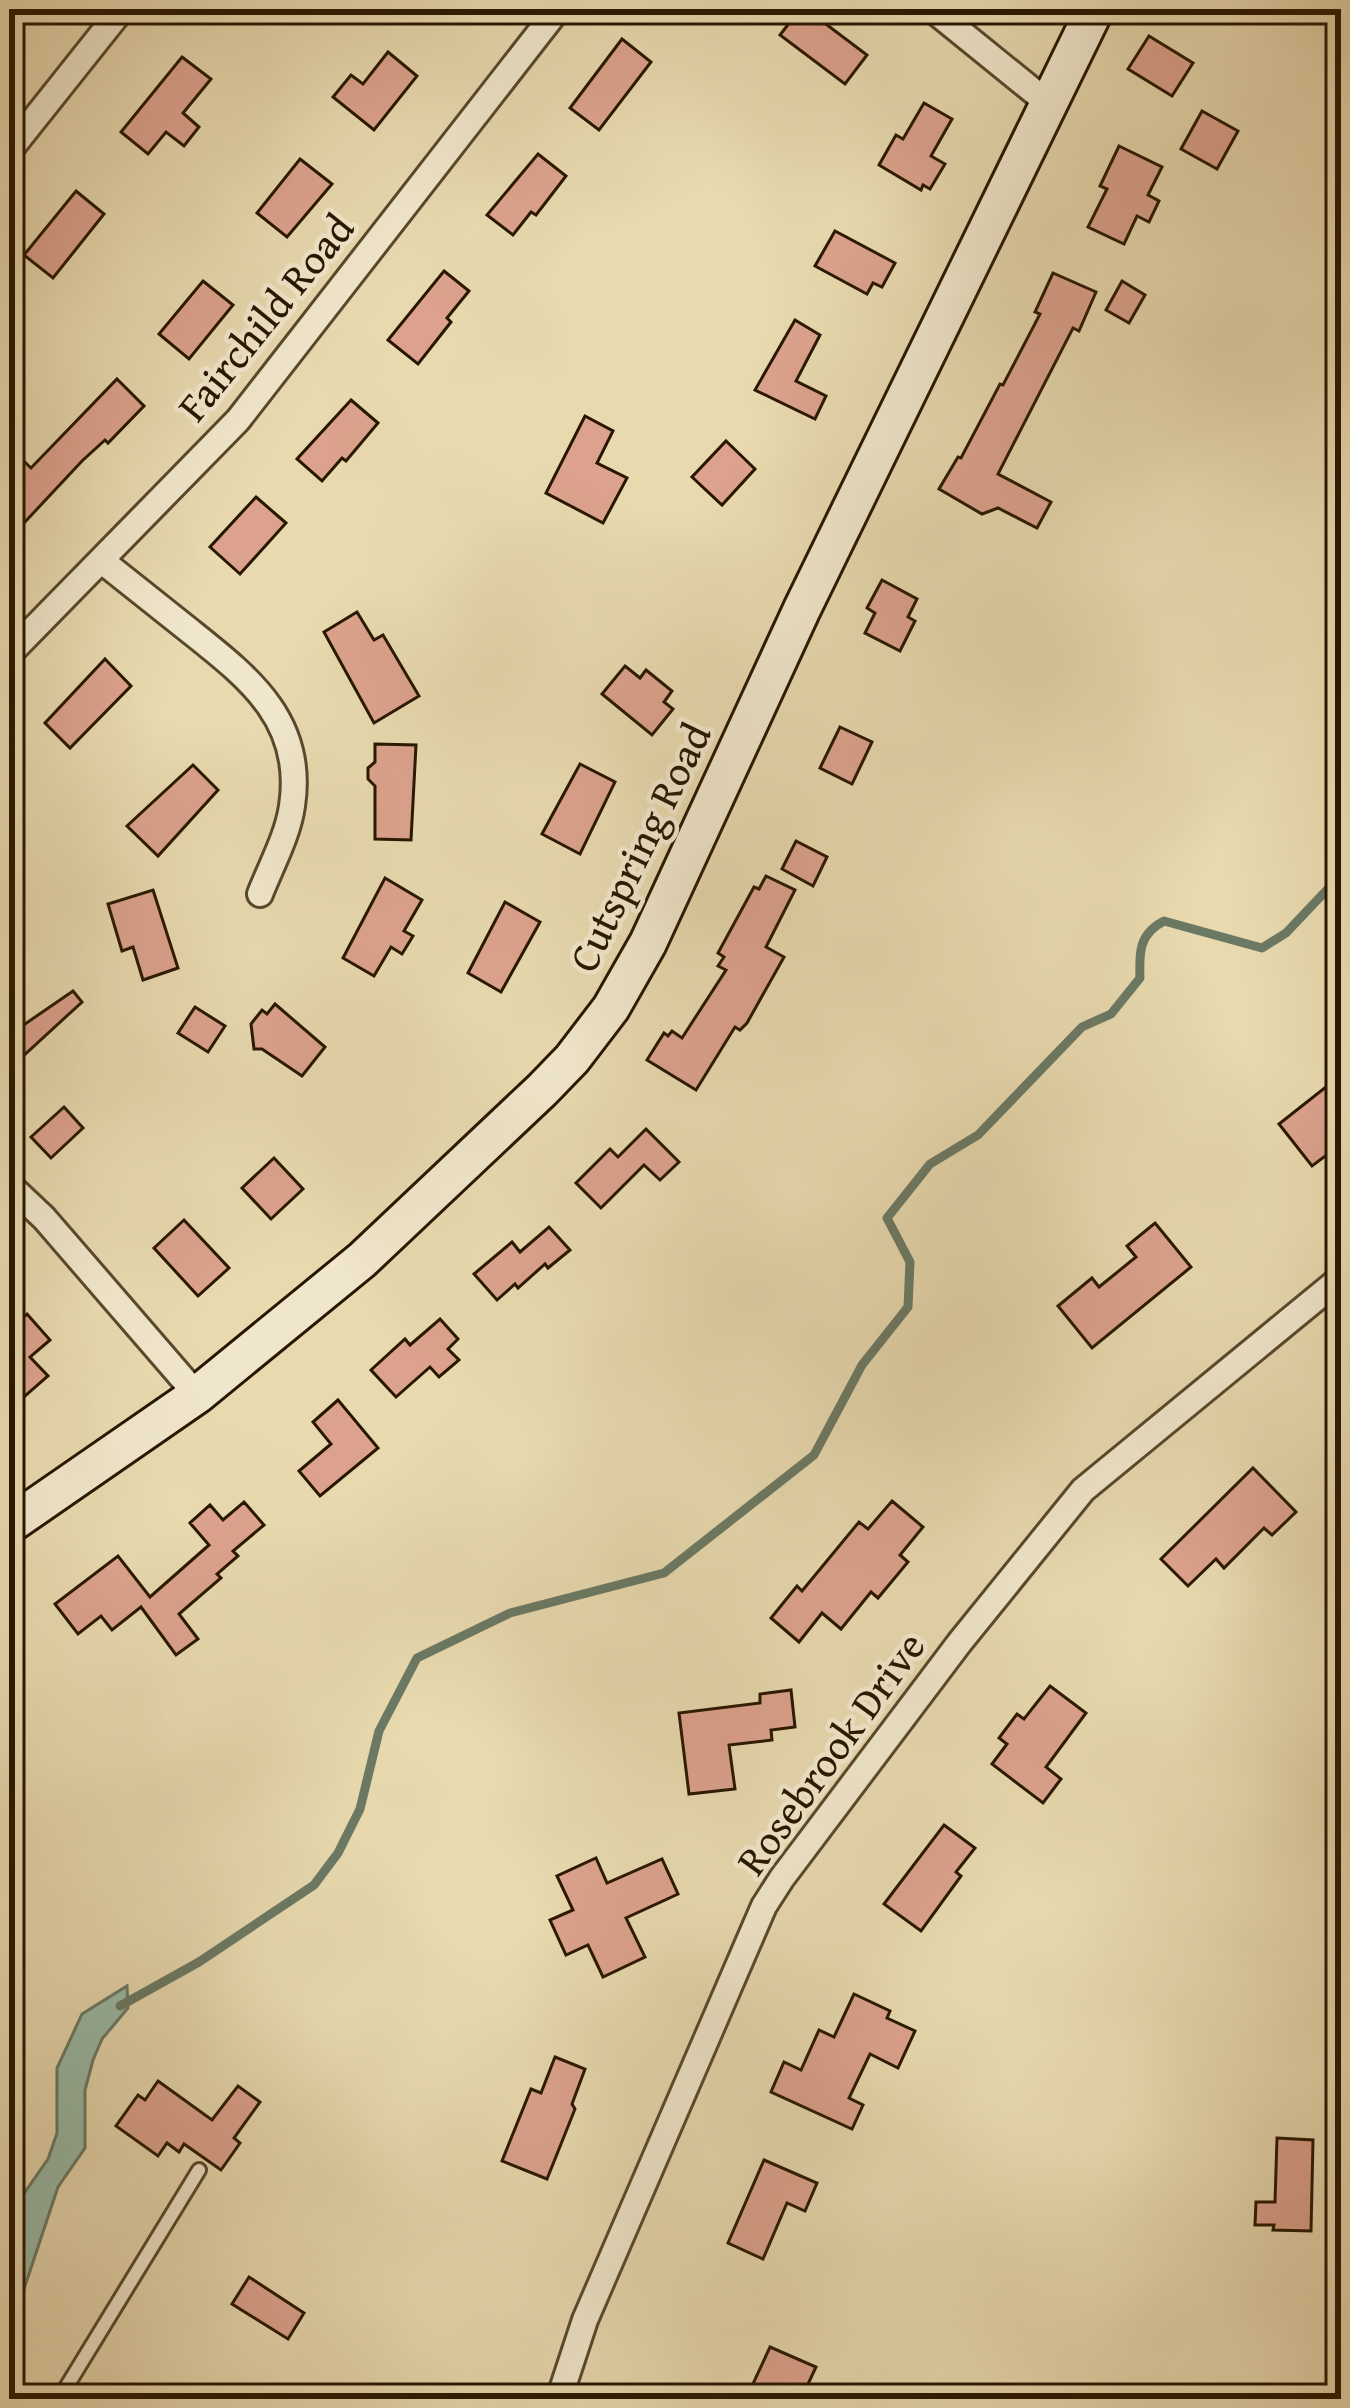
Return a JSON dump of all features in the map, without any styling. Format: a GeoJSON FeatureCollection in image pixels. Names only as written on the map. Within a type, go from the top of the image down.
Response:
{"type":"FeatureCollection","features":[{"type":"Feature","properties":{"kind":"street"},"geometry":{"type":"LineString","coordinates":[[9,151],[122,9]]}},
{"type":"Feature","properties":{"kind":"street","name":"Fairchild Road"},"geometry":{"type":"LineString","coordinates":[[9,654],[238,420],[558,9]]}},
{"type":"Feature","properties":{"kind":"street"},"geometry":{"type":"LineString","coordinates":[[932,9],[1048,104]]}},
{"type":"Feature","properties":{"kind":"street","name":"Cutspring Road"},"geometry":{"type":"LineString","coordinates":[[9,1525],[197,1395],[393,1231],[542,1090],[611,1008],[648,943],[802,609],[1095,9]]}},
{"type":"Feature","properties":{"kind":"street"},"geometry":{"type":"LineString","coordinates":[[102,561],[242,673],[267,700],[285,732],[294,768],[292,809],[260,894]]}},
{"type":"Feature","properties":{"kind":"street"},"geometry":{"type":"LineString","coordinates":[[9,1185],[44,1218],[197,1395]]}},
{"type":"Feature","properties":{"kind":"street","name":"Rosebrook Drive"},"geometry":{"type":"LineString","coordinates":[[559,2399],[585,2320],[764,1906],[782,1878],[876,1749],[1083,1490],[1341,1277]]}},
{"type":"Feature","properties":{"kind":"lane"},"geometry":{"type":"LineString","coordinates":[[59,2399],[199,2170]]}},
{"type":"Feature","properties":{"kind":"shaded area"},"geometry":{"type":"Polygon","coordinates":[[[127,1986],[128,2008],[102,2039],[85,2090],[85,2148],[58,2187],[22,2295],[9,2293],[9,2215],[48,2159],[57,2133],[57,2068],[82,2014],[127,1986]]]}},
{"type":"Feature","properties":{"kind":"building"},"geometry":{"type":"Polygon","coordinates":[[[800,9],[867,55],[845,84],[780,35],[800,9]]]}},
{"type":"Feature","properties":{"kind":"building"},"geometry":{"type":"Polygon","coordinates":[[[1149,36],[1193,63],[1172,96],[1128,69],[1149,36]]]}},
{"type":"Feature","properties":{"kind":"building"},"geometry":{"type":"Polygon","coordinates":[[[622,39],[651,62],[599,130],[570,108],[622,39]]]}},
{"type":"Feature","properties":{"kind":"building"},"geometry":{"type":"Polygon","coordinates":[[[388,52],[417,76],[374,130],[333,97],[351,75],[363,84],[388,52]]]}},
{"type":"Feature","properties":{"kind":"building"},"geometry":{"type":"Polygon","coordinates":[[[182,57],[211,79],[183,113],[199,127],[184,146],[166,132],[148,154],[121,132],[182,57]]]}},
{"type":"Feature","properties":{"kind":"building"},"geometry":{"type":"Polygon","coordinates":[[[924,103],[952,119],[931,156],[945,164],[930,189],[923,185],[921,190],[879,165],[896,135],[903,139],[924,103]]]}},
{"type":"Feature","properties":{"kind":"building"},"geometry":{"type":"Polygon","coordinates":[[[1202,111],[1238,131],[1217,169],[1181,149],[1202,111]]]}},
{"type":"Feature","properties":{"kind":"building"},"geometry":{"type":"Polygon","coordinates":[[[1119,146],[1162,167],[1148,195],[1159,201],[1149,222],[1137,216],[1124,244],[1088,227],[1107,189],[1100,186],[1119,146]]]}},
{"type":"Feature","properties":{"kind":"building"},"geometry":{"type":"Polygon","coordinates":[[[538,154],[566,176],[536,215],[531,212],[513,235],[487,215],[538,154]]]}},
{"type":"Feature","properties":{"kind":"building"},"geometry":{"type":"Polygon","coordinates":[[[300,159],[332,184],[287,237],[257,213],[300,159]]]}},
{"type":"Feature","properties":{"kind":"building"},"geometry":{"type":"Polygon","coordinates":[[[76,191],[104,214],[53,278],[24,255],[76,191]]]}},
{"type":"Feature","properties":{"kind":"building"},"geometry":{"type":"Polygon","coordinates":[[[835,231],[895,263],[882,287],[873,283],[867,294],[815,266],[835,231]]]}},
{"type":"Feature","properties":{"kind":"building"},"geometry":{"type":"Polygon","coordinates":[[[444,271],[469,291],[418,364],[388,340],[444,271]]]}},
{"type":"Feature","properties":{"kind":"building"},"geometry":{"type":"Polygon","coordinates":[[[1053,273],[1096,292],[998,474],[1051,502],[1037,528],[998,508],[982,514],[939,489],[1003,385],[1040,314],[1035,312],[1053,273]]]}},
{"type":"Feature","properties":{"kind":"building"},"geometry":{"type":"Polygon","coordinates":[[[203,281],[233,305],[189,359],[159,334],[203,281]]]}},
{"type":"Feature","properties":{"kind":"building"},"geometry":{"type":"Polygon","coordinates":[[[1122,281],[1145,295],[1129,323],[1106,310],[1122,281]]]}},
{"type":"Feature","properties":{"kind":"building"},"geometry":{"type":"Polygon","coordinates":[[[795,320],[820,335],[796,381],[826,396],[815,419],[755,390],[795,320]]]}},
{"type":"Feature","properties":{"kind":"building"},"geometry":{"type":"Polygon","coordinates":[[[117,379],[144,406],[108,443],[105,440],[82,461],[9,539],[9,447],[31,468],[117,379]]]}},
{"type":"Feature","properties":{"kind":"building"},"geometry":{"type":"Polygon","coordinates":[[[351,400],[378,423],[322,481],[297,459],[351,400]]]}},
{"type":"Feature","properties":{"kind":"building"},"geometry":{"type":"Polygon","coordinates":[[[585,416],[613,431],[597,463],[627,478],[603,523],[546,493],[585,416]]]}},
{"type":"Feature","properties":{"kind":"building"},"geometry":{"type":"Polygon","coordinates":[[[726,441],[755,469],[722,505],[692,477],[726,441]]]}},
{"type":"Feature","properties":{"kind":"building"},"geometry":{"type":"Polygon","coordinates":[[[256,497],[286,523],[240,574],[210,547],[256,497]]]}},
{"type":"Feature","properties":{"kind":"building"},"geometry":{"type":"Polygon","coordinates":[[[882,580],[917,599],[908,617],[915,621],[900,651],[865,633],[875,613],[867,608],[882,580]]]}},
{"type":"Feature","properties":{"kind":"building"},"geometry":{"type":"Polygon","coordinates":[[[357,612],[374,640],[383,635],[419,696],[374,723],[324,632],[357,612]]]}},
{"type":"Feature","properties":{"kind":"building"},"geometry":{"type":"Polygon","coordinates":[[[105,659],[131,686],[70,748],[45,723],[105,659]]]}},
{"type":"Feature","properties":{"kind":"building"},"geometry":{"type":"Polygon","coordinates":[[[625,666],[640,678],[646,670],[672,691],[664,702],[673,709],[652,735],[602,694],[625,666]]]}},
{"type":"Feature","properties":{"kind":"building"},"geometry":{"type":"Polygon","coordinates":[[[840,727],[872,742],[852,784],[820,768],[840,727]]]}},
{"type":"Feature","properties":{"kind":"building"},"geometry":{"type":"Polygon","coordinates":[[[375,744],[416,745],[411,840],[375,839],[375,786],[368,779],[368,768],[375,762],[375,744]]]}},
{"type":"Feature","properties":{"kind":"building"},"geometry":{"type":"Polygon","coordinates":[[[580,764],[615,782],[580,854],[542,834],[580,764]]]}},
{"type":"Feature","properties":{"kind":"building"},"geometry":{"type":"Polygon","coordinates":[[[193,765],[218,790],[158,856],[127,826],[193,765]]]}},
{"type":"Feature","properties":{"kind":"building"},"geometry":{"type":"Polygon","coordinates":[[[796,841],[827,857],[813,886],[782,869],[796,841]]]}},
{"type":"Feature","properties":{"kind":"building"},"geometry":{"type":"Polygon","coordinates":[[[766,876],[795,890],[766,947],[784,957],[747,1023],[740,1030],[735,1027],[696,1090],[647,1060],[664,1033],[668,1036],[672,1031],[682,1038],[726,970],[718,966],[724,957],[718,953],[754,887],[759,889],[766,876]]]}},
{"type":"Feature","properties":{"kind":"building"},"geometry":{"type":"Polygon","coordinates":[[[385,878],[422,900],[404,931],[413,936],[402,954],[391,947],[374,976],[343,958],[385,878]]]}},
{"type":"Feature","properties":{"kind":"building"},"geometry":{"type":"Polygon","coordinates":[[[153,890],[178,968],[143,980],[133,947],[122,951],[108,904],[153,890]]]}},
{"type":"Feature","properties":{"kind":"building"},"geometry":{"type":"Polygon","coordinates":[[[505,902],[540,922],[501,992],[468,973],[505,902]]]}},
{"type":"Feature","properties":{"kind":"building"},"geometry":{"type":"Polygon","coordinates":[[[73,991],[82,1002],[9,1069],[9,1035],[73,991]]]}},
{"type":"Feature","properties":{"kind":"building"},"geometry":{"type":"Polygon","coordinates":[[[275,1004],[325,1047],[302,1076],[262,1049],[254,1049],[251,1024],[262,1010],[267,1014],[275,1004]]]}},
{"type":"Feature","properties":{"kind":"building"},"geometry":{"type":"Polygon","coordinates":[[[195,1007],[225,1026],[208,1052],[178,1033],[195,1007]]]}},
{"type":"Feature","properties":{"kind":"building"},"geometry":{"type":"Polygon","coordinates":[[[1341,1075],[1341,1137],[1312,1166],[1279,1124],[1341,1075]]]}},
{"type":"Feature","properties":{"kind":"building"},"geometry":{"type":"Polygon","coordinates":[[[64,1107],[83,1128],[51,1158],[31,1137],[64,1107]]]}},
{"type":"Feature","properties":{"kind":"building"},"geometry":{"type":"Polygon","coordinates":[[[646,1129],[679,1162],[660,1180],[644,1165],[601,1208],[576,1183],[610,1149],[618,1157],[646,1129]]]}},
{"type":"Feature","properties":{"kind":"building"},"geometry":{"type":"Polygon","coordinates":[[[274,1158],[303,1189],[271,1219],[242,1188],[274,1158]]]}},
{"type":"Feature","properties":{"kind":"building"},"geometry":{"type":"Polygon","coordinates":[[[184,1220],[229,1268],[198,1296],[154,1248],[184,1220]]]}},
{"type":"Feature","properties":{"kind":"building"},"geometry":{"type":"Polygon","coordinates":[[[1155,1223],[1191,1267],[1092,1348],[1058,1306],[1092,1278],[1099,1287],[1136,1257],[1127,1246],[1155,1223]]]}},
{"type":"Feature","properties":{"kind":"building"},"geometry":{"type":"Polygon","coordinates":[[[549,1227],[570,1250],[497,1300],[474,1274],[512,1242],[520,1252],[549,1227]]]}},
{"type":"Feature","properties":{"kind":"building"},"geometry":{"type":"Polygon","coordinates":[[[27,1314],[50,1340],[30,1357],[48,1376],[9,1410],[9,1329],[27,1314]]]}},
{"type":"Feature","properties":{"kind":"building"},"geometry":{"type":"Polygon","coordinates":[[[440,1319],[458,1339],[448,1349],[459,1360],[439,1377],[430,1367],[396,1397],[371,1370],[405,1339],[410,1345],[440,1319]]]}},
{"type":"Feature","properties":{"kind":"building"},"geometry":{"type":"Polygon","coordinates":[[[338,1400],[378,1448],[320,1496],[299,1471],[331,1444],[313,1422],[338,1400]]]}},
{"type":"Feature","properties":{"kind":"building"},"geometry":{"type":"Polygon","coordinates":[[[1253,1468],[1296,1512],[1272,1535],[1264,1528],[1224,1568],[1216,1559],[1188,1586],[1161,1559],[1253,1468]]]}},
{"type":"Feature","properties":{"kind":"building"},"geometry":{"type":"Polygon","coordinates":[[[892,1501],[923,1527],[900,1555],[908,1562],[878,1598],[871,1592],[841,1629],[822,1613],[799,1642],[771,1618],[797,1586],[802,1591],[859,1522],[868,1529],[892,1501]]]}},
{"type":"Feature","properties":{"kind":"building"},"geometry":{"type":"Polygon","coordinates":[[[244,1502],[264,1525],[233,1551],[238,1556],[217,1574],[221,1578],[179,1614],[198,1639],[176,1655],[141,1607],[112,1630],[101,1616],[78,1634],[55,1604],[118,1556],[150,1597],[209,1545],[190,1523],[210,1505],[223,1520],[244,1502]]]}},
{"type":"Feature","properties":{"kind":"building"},"geometry":{"type":"Polygon","coordinates":[[[1050,1686],[1086,1713],[1046,1767],[1061,1779],[1043,1803],[992,1764],[1007,1744],[999,1738],[1017,1714],[1024,1719],[1050,1686]]]}},
{"type":"Feature","properties":{"kind":"building"},"geometry":{"type":"Polygon","coordinates":[[[791,1690],[795,1727],[771,1730],[772,1740],[729,1745],[735,1789],[689,1794],[679,1713],[760,1703],[760,1694],[791,1690]]]}},
{"type":"Feature","properties":{"kind":"building"},"geometry":{"type":"Polygon","coordinates":[[[944,1825],[975,1848],[921,1931],[884,1904],[944,1825]]]}},
{"type":"Feature","properties":{"kind":"building"},"geometry":{"type":"Polygon","coordinates":[[[596,1858],[607,1883],[662,1859],[678,1894],[626,1918],[645,1957],[603,1977],[588,1945],[566,1955],[550,1920],[573,1910],[557,1876],[596,1858]]]}},
{"type":"Feature","properties":{"kind":"building"},"geometry":{"type":"Polygon","coordinates":[[[854,1994],[890,2011],[887,2018],[915,2031],[898,2068],[870,2054],[849,2098],[863,2105],[852,2129],[771,2092],[784,2062],[801,2070],[819,2030],[834,2037],[854,1994]]]}},
{"type":"Feature","properties":{"kind":"building"},"geometry":{"type":"Polygon","coordinates":[[[555,2057],[585,2069],[572,2104],[575,2109],[547,2179],[502,2161],[531,2089],[541,2093],[555,2057]]]}},
{"type":"Feature","properties":{"kind":"building"},"geometry":{"type":"Polygon","coordinates":[[[158,2081],[212,2120],[238,2086],[260,2102],[234,2138],[240,2143],[221,2170],[184,2144],[179,2152],[167,2143],[158,2156],[116,2126],[138,2095],[145,2100],[158,2081]]]}},
{"type":"Feature","properties":{"kind":"building"},"geometry":{"type":"Polygon","coordinates":[[[1277,2138],[1313,2140],[1311,2231],[1255,2225],[1256,2202],[1275,2202],[1277,2138]]]}},
{"type":"Feature","properties":{"kind":"building"},"geometry":{"type":"Polygon","coordinates":[[[764,2160],[817,2183],[805,2211],[787,2203],[763,2259],[728,2243],[764,2160]]]}},
{"type":"Feature","properties":{"kind":"building"},"geometry":{"type":"Polygon","coordinates":[[[249,2277],[304,2313],[288,2339],[232,2304],[249,2277]]]}},
{"type":"Feature","properties":{"kind":"building"},"geometry":{"type":"Polygon","coordinates":[[[770,2347],[816,2367],[801,2399],[746,2399],[770,2347]]]}},
{"type":"Feature","properties":{"kind":"waterway"},"geometry":{"type":"LineString","coordinates":[[120,2006],[199,1962],[314,1885],[338,1853],[360,1809],[379,1731],[417,1658],[510,1613],[664,1573],[814,1455],[862,1365],[908,1307],[910,1262],[887,1218],[930,1164],[978,1135],[1082,1027],[1111,1014],[1140,978],[1141,952],[1150,932],[1164,921],[1262,948],[1286,933],[1341,875]]}}]}
